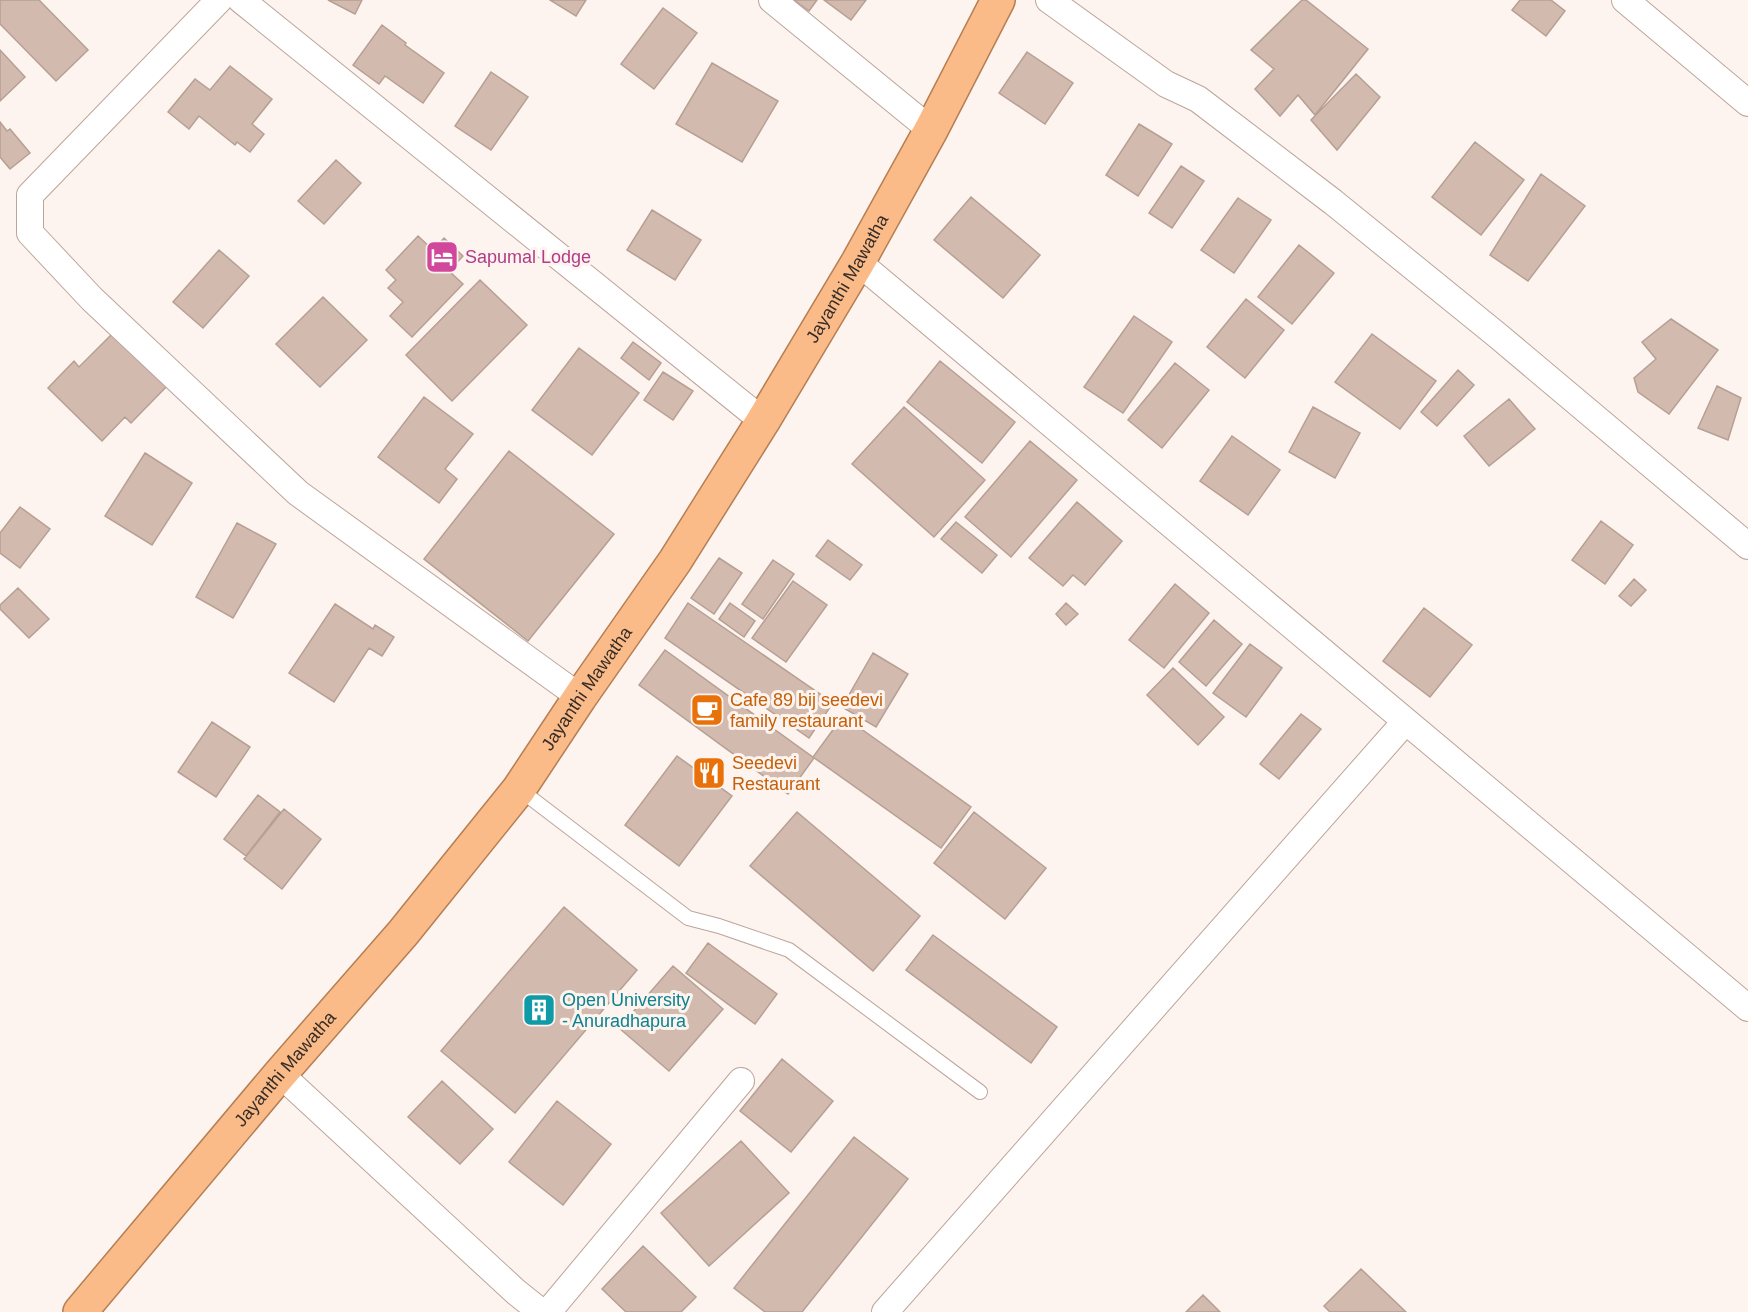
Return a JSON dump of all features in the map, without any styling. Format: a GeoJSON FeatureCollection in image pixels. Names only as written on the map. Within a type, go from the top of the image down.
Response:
{"type":"FeatureCollection","features":[{"type":"Feature","properties":{"kind":"highway","name":"Jayanthi Mawatha"},"geometry":{"type":"LineString","coordinates":[[80,1312],[280,1074],[403,933],[519,789],[675,561],[763,421],[858,262],[931,130],[998,0]]}},
{"type":"Feature","properties":{"kind":"street"},"geometry":{"type":"LineString","coordinates":[[219,0],[30,195],[30,233],[92,299],[298,493],[580,697]]}},
{"type":"Feature","properties":{"kind":"street"},"geometry":{"type":"LineString","coordinates":[[241,0],[763,421]]}},
{"type":"Feature","properties":{"kind":"street"},"geometry":{"type":"LineString","coordinates":[[772,0],[931,130]]}},
{"type":"Feature","properties":{"kind":"street"},"geometry":{"type":"LineString","coordinates":[[1049,0],[1166,84],[1198,99],[1333,202],[1497,335],[1748,545]]}},
{"type":"Feature","properties":{"kind":"street"},"geometry":{"type":"LineString","coordinates":[[1625,0],[1748,103]]}},
{"type":"Feature","properties":{"kind":"street"},"geometry":{"type":"LineString","coordinates":[[858,262],[1748,1008]]}},
{"type":"Feature","properties":{"kind":"street"},"geometry":{"type":"LineString","coordinates":[[885,1312],[1405,722]]}},
{"type":"Feature","properties":{"kind":"street"},"geometry":{"type":"LineString","coordinates":[[280,1074],[516,1292],[541,1312]]}},
{"type":"Feature","properties":{"kind":"street"},"geometry":{"type":"LineString","coordinates":[[548,1312],[741,1081]]}},
{"type":"Feature","properties":{"kind":"lane"},"geometry":{"type":"LineString","coordinates":[[519,789],[688,918],[789,950],[980,1092]]}},
{"type":"Feature","properties":{"kind":"building"},"geometry":{"type":"Polygon","coordinates":[[[0,0],[39,0],[88,50],[56,81],[0,24],[0,0]]]}},
{"type":"Feature","properties":{"kind":"building"},"geometry":{"type":"Polygon","coordinates":[[[328,0],[362,0],[355,14],[328,0]]]}},
{"type":"Feature","properties":{"kind":"building"},"geometry":{"type":"Polygon","coordinates":[[[550,0],[586,0],[576,16],[550,0]]]}},
{"type":"Feature","properties":{"kind":"building"},"geometry":{"type":"Polygon","coordinates":[[[794,0],[817,0],[809,11],[794,0]]]}},
{"type":"Feature","properties":{"kind":"building"},"geometry":{"type":"Polygon","coordinates":[[[824,0],[866,0],[851,20],[824,0]]]}},
{"type":"Feature","properties":{"kind":"building"},"geometry":{"type":"Polygon","coordinates":[[[1302,0],[1306,0],[1368,49],[1315,115],[1298,95],[1280,116],[1255,89],[1274,69],[1251,50],[1302,0]]]}},
{"type":"Feature","properties":{"kind":"building"},"geometry":{"type":"Polygon","coordinates":[[[1520,0],[1551,0],[1565,11],[1546,36],[1512,10],[1520,0]]]}},
{"type":"Feature","properties":{"kind":"building"},"geometry":{"type":"Polygon","coordinates":[[[663,8],[697,33],[654,89],[621,64],[663,8]]]}},
{"type":"Feature","properties":{"kind":"building"},"geometry":{"type":"Polygon","coordinates":[[[382,25],[444,73],[423,103],[385,76],[379,84],[353,65],[382,25]]]}},
{"type":"Feature","properties":{"kind":"building"},"geometry":{"type":"Polygon","coordinates":[[[0,50],[25,77],[0,101],[0,50]]]}},
{"type":"Feature","properties":{"kind":"building"},"geometry":{"type":"Polygon","coordinates":[[[1027,52],[1073,83],[1045,124],[999,93],[1027,52]]]}},
{"type":"Feature","properties":{"kind":"building"},"geometry":{"type":"Polygon","coordinates":[[[712,63],[778,101],[742,162],[676,124],[712,63]]]}},
{"type":"Feature","properties":{"kind":"building"},"geometry":{"type":"Polygon","coordinates":[[[230,66],[272,99],[252,124],[264,134],[250,152],[237,142],[235,145],[199,116],[189,129],[168,112],[195,79],[210,90],[230,66]]]}},
{"type":"Feature","properties":{"kind":"building"},"geometry":{"type":"Polygon","coordinates":[[[491,72],[528,97],[491,150],[455,126],[491,72]]]}},
{"type":"Feature","properties":{"kind":"building"},"geometry":{"type":"Polygon","coordinates":[[[1356,74],[1380,97],[1337,150],[1311,120],[1356,74]]]}},
{"type":"Feature","properties":{"kind":"building"},"geometry":{"type":"Polygon","coordinates":[[[0,122],[7,131],[10,129],[30,153],[10,169],[0,157],[0,122]]]}},
{"type":"Feature","properties":{"kind":"building"},"geometry":{"type":"Polygon","coordinates":[[[1139,124],[1172,144],[1138,196],[1106,175],[1139,124]]]}},
{"type":"Feature","properties":{"kind":"building"},"geometry":{"type":"Polygon","coordinates":[[[1475,142],[1524,180],[1481,235],[1432,197],[1475,142]]]}},
{"type":"Feature","properties":{"kind":"building"},"geometry":{"type":"Polygon","coordinates":[[[336,160],[361,183],[324,224],[298,201],[336,160]]]}},
{"type":"Feature","properties":{"kind":"building"},"geometry":{"type":"Polygon","coordinates":[[[1181,166],[1204,181],[1172,228],[1149,213],[1181,166]]]}},
{"type":"Feature","properties":{"kind":"building"},"geometry":{"type":"Polygon","coordinates":[[[1541,174],[1585,206],[1528,281],[1490,255],[1541,174]]]}},
{"type":"Feature","properties":{"kind":"building"},"geometry":{"type":"Polygon","coordinates":[[[971,197],[1040,255],[1003,298],[934,240],[971,197]]]}},
{"type":"Feature","properties":{"kind":"building"},"geometry":{"type":"Polygon","coordinates":[[[1238,198],[1271,220],[1234,273],[1201,250],[1238,198]]]}},
{"type":"Feature","properties":{"kind":"building"},"geometry":{"type":"Polygon","coordinates":[[[652,210],[701,240],[675,280],[627,250],[652,210]]]}},
{"type":"Feature","properties":{"kind":"building"},"geometry":{"type":"Polygon","coordinates":[[[418,236],[433,250],[444,238],[463,256],[449,271],[463,284],[412,337],[390,316],[403,302],[388,288],[396,280],[386,270],[418,236]]]}},
{"type":"Feature","properties":{"kind":"building"},"geometry":{"type":"Polygon","coordinates":[[[1299,245],[1334,273],[1292,324],[1258,297],[1299,245]]]}},
{"type":"Feature","properties":{"kind":"building"},"geometry":{"type":"Polygon","coordinates":[[[219,250],[249,276],[203,328],[173,302],[219,250]]]}},
{"type":"Feature","properties":{"kind":"building"},"geometry":{"type":"Polygon","coordinates":[[[480,280],[527,325],[452,401],[406,355],[480,280]]]}},
{"type":"Feature","properties":{"kind":"building"},"geometry":{"type":"Polygon","coordinates":[[[323,297],[367,340],[320,387],[276,344],[323,297]]]}},
{"type":"Feature","properties":{"kind":"building"},"geometry":{"type":"Polygon","coordinates":[[[1246,299],[1284,330],[1245,378],[1207,347],[1246,299]]]}},
{"type":"Feature","properties":{"kind":"building"},"geometry":{"type":"Polygon","coordinates":[[[1134,316],[1172,342],[1123,413],[1084,387],[1134,316]]]}},
{"type":"Feature","properties":{"kind":"building"},"geometry":{"type":"Polygon","coordinates":[[[1671,319],[1718,350],[1669,414],[1638,392],[1634,378],[1656,359],[1642,342],[1671,319]]]}},
{"type":"Feature","properties":{"kind":"building"},"geometry":{"type":"Polygon","coordinates":[[[112,334],[167,386],[131,423],[125,417],[102,441],[48,388],[74,361],[79,367],[112,334]]]}},
{"type":"Feature","properties":{"kind":"building"},"geometry":{"type":"Polygon","coordinates":[[[1372,334],[1436,381],[1400,429],[1335,382],[1372,334]]]}},
{"type":"Feature","properties":{"kind":"building"},"geometry":{"type":"Polygon","coordinates":[[[633,342],[661,363],[649,380],[621,358],[633,342]]]}},
{"type":"Feature","properties":{"kind":"building"},"geometry":{"type":"Polygon","coordinates":[[[579,348],[639,393],[592,455],[532,410],[579,348]]]}},
{"type":"Feature","properties":{"kind":"building"},"geometry":{"type":"Polygon","coordinates":[[[940,361],[1015,422],[982,463],[907,402],[940,361]]]}},
{"type":"Feature","properties":{"kind":"building"},"geometry":{"type":"Polygon","coordinates":[[[1175,363],[1209,390],[1162,448],[1128,420],[1175,363]]]}},
{"type":"Feature","properties":{"kind":"building"},"geometry":{"type":"Polygon","coordinates":[[[1458,370],[1474,385],[1437,426],[1421,412],[1458,370]]]}},
{"type":"Feature","properties":{"kind":"building"},"geometry":{"type":"Polygon","coordinates":[[[663,372],[693,391],[673,420],[644,400],[663,372]]]}},
{"type":"Feature","properties":{"kind":"building"},"geometry":{"type":"Polygon","coordinates":[[[1717,386],[1741,398],[1728,440],[1698,428],[1717,386]]]}},
{"type":"Feature","properties":{"kind":"building"},"geometry":{"type":"Polygon","coordinates":[[[424,397],[473,434],[445,469],[457,479],[439,503],[378,457],[424,397]]]}},
{"type":"Feature","properties":{"kind":"building"},"geometry":{"type":"Polygon","coordinates":[[[1509,399],[1535,429],[1489,466],[1464,436],[1509,399]]]}},
{"type":"Feature","properties":{"kind":"building"},"geometry":{"type":"Polygon","coordinates":[[[904,407],[985,480],[934,537],[852,464],[904,407]]]}},
{"type":"Feature","properties":{"kind":"building"},"geometry":{"type":"Polygon","coordinates":[[[1313,407],[1360,433],[1335,478],[1289,452],[1313,407]]]}},
{"type":"Feature","properties":{"kind":"building"},"geometry":{"type":"Polygon","coordinates":[[[1232,436],[1280,470],[1248,515],[1200,481],[1232,436]]]}},
{"type":"Feature","properties":{"kind":"building"},"geometry":{"type":"Polygon","coordinates":[[[1030,441],[1077,480],[1011,557],[965,517],[1030,441]]]}},
{"type":"Feature","properties":{"kind":"building"},"geometry":{"type":"Polygon","coordinates":[[[509,451],[614,534],[528,641],[424,559],[509,451]]]}},
{"type":"Feature","properties":{"kind":"building"},"geometry":{"type":"Polygon","coordinates":[[[145,453],[192,483],[152,545],[105,516],[145,453]]]}},
{"type":"Feature","properties":{"kind":"building"},"geometry":{"type":"Polygon","coordinates":[[[1077,502],[1122,541],[1085,585],[1073,575],[1063,586],[1029,558],[1077,502]]]}},
{"type":"Feature","properties":{"kind":"building"},"geometry":{"type":"Polygon","coordinates":[[[20,507],[50,529],[20,568],[0,553],[0,533],[20,507]]]}},
{"type":"Feature","properties":{"kind":"building"},"geometry":{"type":"Polygon","coordinates":[[[1601,521],[1633,545],[1605,584],[1572,560],[1601,521]]]}},
{"type":"Feature","properties":{"kind":"building"},"geometry":{"type":"Polygon","coordinates":[[[956,522],[997,555],[982,573],[941,539],[956,522]]]}},
{"type":"Feature","properties":{"kind":"building"},"geometry":{"type":"Polygon","coordinates":[[[237,523],[276,544],[233,618],[196,597],[237,523]]]}},
{"type":"Feature","properties":{"kind":"building"},"geometry":{"type":"Polygon","coordinates":[[[828,540],[862,565],[850,580],[816,556],[828,540]]]}},
{"type":"Feature","properties":{"kind":"building"},"geometry":{"type":"Polygon","coordinates":[[[719,558],[742,573],[714,614],[691,598],[719,558]]]}},
{"type":"Feature","properties":{"kind":"building"},"geometry":{"type":"Polygon","coordinates":[[[773,560],[794,574],[763,619],[742,604],[773,560]]]}},
{"type":"Feature","properties":{"kind":"building"},"geometry":{"type":"Polygon","coordinates":[[[1634,579],[1646,590],[1631,606],[1619,596],[1634,579]]]}},
{"type":"Feature","properties":{"kind":"building"},"geometry":{"type":"Polygon","coordinates":[[[793,581],[827,605],[786,662],[752,638],[793,581]]]}},
{"type":"Feature","properties":{"kind":"building"},"geometry":{"type":"Polygon","coordinates":[[[1175,584],[1209,613],[1164,668],[1129,640],[1175,584]]]}},
{"type":"Feature","properties":{"kind":"building"},"geometry":{"type":"Polygon","coordinates":[[[18,588],[49,619],[29,638],[0,609],[0,605],[18,588]]]}},
{"type":"Feature","properties":{"kind":"building"},"geometry":{"type":"Polygon","coordinates":[[[688,603],[833,703],[809,738],[665,638],[688,603]]]}},
{"type":"Feature","properties":{"kind":"building"},"geometry":{"type":"Polygon","coordinates":[[[730,603],[755,621],[744,637],[719,619],[730,603]]]}},
{"type":"Feature","properties":{"kind":"building"},"geometry":{"type":"Polygon","coordinates":[[[1066,603],[1078,614],[1066,625],[1056,614],[1066,603]]]}},
{"type":"Feature","properties":{"kind":"building"},"geometry":{"type":"Polygon","coordinates":[[[335,604],[373,629],[375,625],[394,637],[382,656],[369,648],[334,702],[289,673],[335,604]]]}},
{"type":"Feature","properties":{"kind":"building"},"geometry":{"type":"Polygon","coordinates":[[[1424,608],[1472,645],[1430,697],[1383,661],[1424,608]]]}},
{"type":"Feature","properties":{"kind":"building"},"geometry":{"type":"Polygon","coordinates":[[[1214,620],[1242,644],[1206,686],[1179,662],[1214,620]]]}},
{"type":"Feature","properties":{"kind":"building"},"geometry":{"type":"Polygon","coordinates":[[[1250,644],[1282,668],[1246,717],[1213,693],[1250,644]]]}},
{"type":"Feature","properties":{"kind":"building"},"geometry":{"type":"Polygon","coordinates":[[[665,650],[814,758],[788,794],[639,685],[665,650]]]}},
{"type":"Feature","properties":{"kind":"building"},"geometry":{"type":"Polygon","coordinates":[[[873,653],[908,674],[876,727],[842,707],[873,653]]]}},
{"type":"Feature","properties":{"kind":"building"},"geometry":{"type":"Polygon","coordinates":[[[1173,668],[1224,717],[1198,745],[1147,695],[1173,668]]]}},
{"type":"Feature","properties":{"kind":"building"},"geometry":{"type":"Polygon","coordinates":[[[1301,714],[1321,729],[1279,779],[1260,764],[1301,714]]]}},
{"type":"Feature","properties":{"kind":"building"},"geometry":{"type":"Polygon","coordinates":[[[843,716],[971,807],[941,848],[813,757],[843,716]]]}},
{"type":"Feature","properties":{"kind":"building"},"geometry":{"type":"Polygon","coordinates":[[[212,722],[250,747],[216,797],[178,772],[212,722]]]}},
{"type":"Feature","properties":{"kind":"building"},"geometry":{"type":"Polygon","coordinates":[[[677,756],[732,796],[679,866],[625,825],[677,756]]]}},
{"type":"Feature","properties":{"kind":"building"},"geometry":{"type":"Polygon","coordinates":[[[258,795],[280,812],[246,856],[224,839],[258,795]]]}},
{"type":"Feature","properties":{"kind":"building"},"geometry":{"type":"Polygon","coordinates":[[[284,809],[321,839],[282,889],[244,859],[284,809]]]}},
{"type":"Feature","properties":{"kind":"building"},"geometry":{"type":"Polygon","coordinates":[[[797,812],[920,916],[873,971],[750,866],[797,812]]]}},
{"type":"Feature","properties":{"kind":"building"},"geometry":{"type":"Polygon","coordinates":[[[974,812],[1046,868],[1005,919],[934,863],[974,812]]]}},
{"type":"Feature","properties":{"kind":"building","name":"Open University - Anuradhapura"},"geometry":{"type":"Polygon","coordinates":[[[564,907],[637,970],[515,1113],[441,1051],[564,907]]]}},
{"type":"Feature","properties":{"kind":"building"},"geometry":{"type":"Polygon","coordinates":[[[933,935],[1057,1027],[1031,1063],[906,970],[933,935]]]}},
{"type":"Feature","properties":{"kind":"building"},"geometry":{"type":"Polygon","coordinates":[[[708,943],[777,994],[755,1024],[686,973],[708,943]]]}},
{"type":"Feature","properties":{"kind":"building"},"geometry":{"type":"Polygon","coordinates":[[[673,966],[723,1009],[669,1071],[619,1028],[673,966]]]}},
{"type":"Feature","properties":{"kind":"building"},"geometry":{"type":"Polygon","coordinates":[[[782,1059],[833,1101],[791,1152],[740,1111],[782,1059]]]}},
{"type":"Feature","properties":{"kind":"building"},"geometry":{"type":"Polygon","coordinates":[[[442,1081],[493,1129],[460,1164],[408,1117],[442,1081]]]}},
{"type":"Feature","properties":{"kind":"building"},"geometry":{"type":"Polygon","coordinates":[[[557,1101],[611,1144],[563,1205],[509,1162],[557,1101]]]}},
{"type":"Feature","properties":{"kind":"building"},"geometry":{"type":"Polygon","coordinates":[[[854,1137],[908,1179],[802,1312],[765,1312],[734,1288],[854,1137]]]}},
{"type":"Feature","properties":{"kind":"building"},"geometry":{"type":"Polygon","coordinates":[[[741,1141],[789,1193],[709,1266],[661,1213],[741,1141]]]}},
{"type":"Feature","properties":{"kind":"building"},"geometry":{"type":"Polygon","coordinates":[[[643,1246],[696,1297],[681,1312],[626,1312],[602,1289],[643,1246]]]}},
{"type":"Feature","properties":{"kind":"building"},"geometry":{"type":"Polygon","coordinates":[[[1361,1269],[1406,1312],[1330,1312],[1324,1306],[1361,1269]]]}},
{"type":"Feature","properties":{"kind":"building"},"geometry":{"type":"Polygon","coordinates":[[[1203,1295],[1220,1312],[1186,1312],[1203,1295]]]}},
{"type":"Feature","properties":{"kind":"place","name":"Sapumal Lodge"},"geometry":{"type":"Point","coordinates":[442,257]}},
{"type":"Feature","properties":{"kind":"place","name":"Cafe 89 bij seedevi family restaurant"},"geometry":{"type":"Point","coordinates":[707,710]}},
{"type":"Feature","properties":{"kind":"place","name":"Seedevi Restaurant"},"geometry":{"type":"Point","coordinates":[709,773]}},
{"type":"Feature","properties":{"kind":"place","name":"Open University - Anuradhapura"},"geometry":{"type":"Point","coordinates":[539,1010]}}]}
